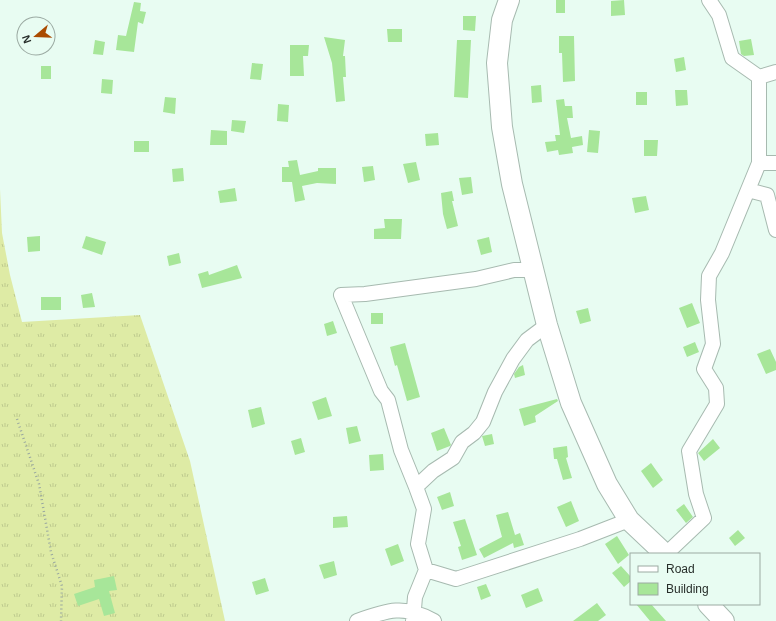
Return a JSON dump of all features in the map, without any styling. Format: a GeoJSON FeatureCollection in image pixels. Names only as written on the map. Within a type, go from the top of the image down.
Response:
{"type":"FeatureCollection","features":[{"type":"Feature","properties":{"kind":"main road"},"geometry":{"type":"LineString","coordinates":[[508,0],[502,20],[497,62],[502,127],[512,184],[547,325],[571,403],[607,484],[629,520],[664,553]]}},
{"type":"Feature","properties":{"kind":"main road"},"geometry":{"type":"LineString","coordinates":[[709,605],[724,621]]}},
{"type":"Feature","properties":{"kind":"street"},"geometry":{"type":"LineString","coordinates":[[708,0],[719,15],[732,58],[759,77]]}},
{"type":"Feature","properties":{"kind":"street"},"geometry":{"type":"LineString","coordinates":[[759,77],[776,72]]}},
{"type":"Feature","properties":{"kind":"street"},"geometry":{"type":"LineString","coordinates":[[666,553],[704,518],[696,494],[689,451],[716,404],[716,388],[704,369],[712,344],[708,300],[709,276],[722,253],[759,163],[759,77]]}},
{"type":"Feature","properties":{"kind":"street"},"geometry":{"type":"LineString","coordinates":[[759,163],[776,163]]}},
{"type":"Feature","properties":{"kind":"street"},"geometry":{"type":"LineString","coordinates":[[748,190],[767,195],[776,230]]}},
{"type":"Feature","properties":{"kind":"street"},"geometry":{"type":"LineString","coordinates":[[413,616],[415,597],[426,570],[418,544],[424,509],[401,450],[388,400],[381,391],[341,295],[365,294],[476,279],[514,270],[534,270]]}},
{"type":"Feature","properties":{"kind":"street"},"geometry":{"type":"LineString","coordinates":[[416,487],[433,471],[453,458],[462,442],[474,433],[483,422],[495,392],[513,359],[528,340],[547,325]]}},
{"type":"Feature","properties":{"kind":"street"},"geometry":{"type":"LineString","coordinates":[[426,570],[456,579],[580,539],[629,520]]}},
{"type":"Feature","properties":{"kind":"street"},"geometry":{"type":"LineString","coordinates":[[357,621],[379,613],[397,611],[434,621]]}},
{"type":"Feature","properties":{"kind":"path"},"geometry":{"type":"LineString","coordinates":[[17,419],[38,484],[51,552],[62,586],[61,621]]}},
{"type":"Feature","properties":{"kind":"green space"},"geometry":{"type":"Polygon","coordinates":[[[0,189],[2,233],[10,275],[22,322],[140,315],[190,461],[225,621],[0,621],[0,189]]]}},
{"type":"Feature","properties":{"kind":"building"},"geometry":{"type":"Polygon","coordinates":[[[556,0],[565,0],[565,13],[556,13],[556,0]]]}},
{"type":"Feature","properties":{"kind":"building"},"geometry":{"type":"Polygon","coordinates":[[[624,0],[625,15],[611,16],[611,1],[624,0]]]}},
{"type":"Feature","properties":{"kind":"building"},"geometry":{"type":"Polygon","coordinates":[[[134,2],[141,3],[140,11],[146,12],[143,24],[138,22],[134,52],[116,50],[118,35],[126,36],[134,2]]]}},
{"type":"Feature","properties":{"kind":"building"},"geometry":{"type":"Polygon","coordinates":[[[463,16],[476,16],[475,31],[463,30],[463,16]]]}},
{"type":"Feature","properties":{"kind":"building"},"geometry":{"type":"Polygon","coordinates":[[[387,29],[402,29],[402,42],[388,42],[387,29]]]}},
{"type":"Feature","properties":{"kind":"building"},"geometry":{"type":"Polygon","coordinates":[[[559,36],[574,36],[575,81],[563,82],[562,53],[559,53],[559,36]]]}},
{"type":"Feature","properties":{"kind":"building"},"geometry":{"type":"Polygon","coordinates":[[[324,37],[345,40],[343,56],[345,56],[346,77],[343,77],[345,101],[336,102],[332,63],[324,37]]]}},
{"type":"Feature","properties":{"kind":"building"},"geometry":{"type":"Polygon","coordinates":[[[751,39],[754,55],[744,56],[741,54],[739,41],[751,39]]]}},
{"type":"Feature","properties":{"kind":"building"},"geometry":{"type":"Polygon","coordinates":[[[95,40],[105,42],[103,55],[93,54],[95,40]]]}},
{"type":"Feature","properties":{"kind":"building"},"geometry":{"type":"Polygon","coordinates":[[[457,40],[471,40],[468,98],[454,97],[457,40]]]}},
{"type":"Feature","properties":{"kind":"building"},"geometry":{"type":"Polygon","coordinates":[[[290,45],[309,45],[308,56],[303,56],[304,76],[290,76],[290,45]]]}},
{"type":"Feature","properties":{"kind":"building"},"geometry":{"type":"Polygon","coordinates":[[[684,57],[686,70],[676,72],[674,59],[684,57]]]}},
{"type":"Feature","properties":{"kind":"building"},"geometry":{"type":"Polygon","coordinates":[[[252,63],[263,64],[261,80],[250,79],[252,63]]]}},
{"type":"Feature","properties":{"kind":"building"},"geometry":{"type":"Polygon","coordinates":[[[41,66],[51,66],[51,79],[41,79],[41,66]]]}},
{"type":"Feature","properties":{"kind":"building"},"geometry":{"type":"Polygon","coordinates":[[[102,79],[113,80],[112,94],[101,93],[102,79]]]}},
{"type":"Feature","properties":{"kind":"building"},"geometry":{"type":"Polygon","coordinates":[[[541,85],[542,102],[532,103],[531,86],[541,85]]]}},
{"type":"Feature","properties":{"kind":"building"},"geometry":{"type":"Polygon","coordinates":[[[675,90],[687,90],[688,105],[676,106],[675,90]]]}},
{"type":"Feature","properties":{"kind":"building"},"geometry":{"type":"Polygon","coordinates":[[[636,92],[647,92],[647,105],[636,105],[636,92]]]}},
{"type":"Feature","properties":{"kind":"building"},"geometry":{"type":"Polygon","coordinates":[[[165,97],[176,98],[175,114],[163,112],[165,97]]]}},
{"type":"Feature","properties":{"kind":"building"},"geometry":{"type":"Polygon","coordinates":[[[564,99],[565,106],[572,106],[573,118],[567,118],[571,138],[582,136],[583,145],[572,147],[573,153],[559,155],[558,150],[547,152],[545,142],[556,141],[555,135],[560,135],[556,100],[564,99]]]}},
{"type":"Feature","properties":{"kind":"building"},"geometry":{"type":"Polygon","coordinates":[[[278,104],[289,105],[288,122],[277,121],[278,104]]]}},
{"type":"Feature","properties":{"kind":"building"},"geometry":{"type":"Polygon","coordinates":[[[232,120],[246,121],[244,133],[231,131],[232,120]]]}},
{"type":"Feature","properties":{"kind":"building"},"geometry":{"type":"Polygon","coordinates":[[[211,130],[227,131],[227,145],[210,145],[211,130]]]}},
{"type":"Feature","properties":{"kind":"building"},"geometry":{"type":"Polygon","coordinates":[[[589,130],[600,131],[598,153],[587,152],[589,130]]]}},
{"type":"Feature","properties":{"kind":"building"},"geometry":{"type":"Polygon","coordinates":[[[438,133],[439,145],[426,146],[425,134],[438,133]]]}},
{"type":"Feature","properties":{"kind":"building"},"geometry":{"type":"Polygon","coordinates":[[[644,140],[658,140],[657,156],[644,156],[644,140]]]}},
{"type":"Feature","properties":{"kind":"building"},"geometry":{"type":"Polygon","coordinates":[[[134,141],[149,141],[149,152],[134,152],[134,141]]]}},
{"type":"Feature","properties":{"kind":"building"},"geometry":{"type":"Polygon","coordinates":[[[297,160],[300,175],[318,171],[318,168],[336,168],[336,184],[317,183],[302,186],[305,200],[295,202],[292,182],[282,182],[282,167],[289,167],[288,161],[297,160]]]}},
{"type":"Feature","properties":{"kind":"building"},"geometry":{"type":"Polygon","coordinates":[[[416,162],[420,180],[408,183],[403,164],[416,162]]]}},
{"type":"Feature","properties":{"kind":"building"},"geometry":{"type":"Polygon","coordinates":[[[373,166],[375,180],[364,182],[362,167],[373,166]]]}},
{"type":"Feature","properties":{"kind":"building"},"geometry":{"type":"Polygon","coordinates":[[[183,168],[184,181],[173,182],[172,169],[183,168]]]}},
{"type":"Feature","properties":{"kind":"building"},"geometry":{"type":"Polygon","coordinates":[[[471,177],[473,193],[462,195],[459,178],[471,177]]]}},
{"type":"Feature","properties":{"kind":"building"},"geometry":{"type":"Polygon","coordinates":[[[235,188],[237,201],[220,203],[218,191],[235,188]]]}},
{"type":"Feature","properties":{"kind":"building"},"geometry":{"type":"Polygon","coordinates":[[[452,191],[454,201],[452,201],[458,226],[447,229],[443,214],[441,193],[452,191]]]}},
{"type":"Feature","properties":{"kind":"building"},"geometry":{"type":"Polygon","coordinates":[[[646,196],[649,210],[635,213],[632,198],[646,196]]]}},
{"type":"Feature","properties":{"kind":"building"},"geometry":{"type":"Polygon","coordinates":[[[384,219],[402,219],[401,239],[374,239],[374,229],[385,228],[384,219]]]}},
{"type":"Feature","properties":{"kind":"building"},"geometry":{"type":"Polygon","coordinates":[[[40,236],[40,251],[28,252],[27,237],[40,236]]]}},
{"type":"Feature","properties":{"kind":"building"},"geometry":{"type":"Polygon","coordinates":[[[86,236],[106,242],[102,255],[82,248],[86,236]]]}},
{"type":"Feature","properties":{"kind":"building"},"geometry":{"type":"Polygon","coordinates":[[[489,237],[492,252],[481,255],[477,240],[489,237]]]}},
{"type":"Feature","properties":{"kind":"building"},"geometry":{"type":"Polygon","coordinates":[[[179,253],[181,263],[169,266],[167,256],[179,253]]]}},
{"type":"Feature","properties":{"kind":"building"},"geometry":{"type":"Polygon","coordinates":[[[237,265],[242,278],[202,288],[198,274],[208,271],[209,275],[237,265]]]}},
{"type":"Feature","properties":{"kind":"building"},"geometry":{"type":"Polygon","coordinates":[[[92,293],[95,307],[83,308],[81,295],[92,293]]]}},
{"type":"Feature","properties":{"kind":"building"},"geometry":{"type":"Polygon","coordinates":[[[41,297],[61,297],[61,310],[41,310],[41,297]]]}},
{"type":"Feature","properties":{"kind":"building"},"geometry":{"type":"Polygon","coordinates":[[[692,303],[700,323],[687,328],[679,308],[692,303]]]}},
{"type":"Feature","properties":{"kind":"building"},"geometry":{"type":"Polygon","coordinates":[[[588,308],[591,321],[580,324],[576,311],[588,308]]]}},
{"type":"Feature","properties":{"kind":"building"},"geometry":{"type":"Polygon","coordinates":[[[371,313],[383,313],[383,324],[371,324],[371,313]]]}},
{"type":"Feature","properties":{"kind":"building"},"geometry":{"type":"Polygon","coordinates":[[[333,321],[337,333],[327,336],[324,324],[333,321]]]}},
{"type":"Feature","properties":{"kind":"building"},"geometry":{"type":"Polygon","coordinates":[[[695,342],[699,352],[687,357],[683,347],[695,342]]]}},
{"type":"Feature","properties":{"kind":"building"},"geometry":{"type":"Polygon","coordinates":[[[405,343],[420,397],[407,401],[397,365],[395,366],[390,347],[405,343]]]}},
{"type":"Feature","properties":{"kind":"building"},"geometry":{"type":"Polygon","coordinates":[[[770,349],[776,362],[776,370],[766,374],[757,354],[770,349]]]}},
{"type":"Feature","properties":{"kind":"building"},"geometry":{"type":"Polygon","coordinates":[[[523,365],[525,375],[515,378],[514,374],[519,367],[523,365]]]}},
{"type":"Feature","properties":{"kind":"building"},"geometry":{"type":"Polygon","coordinates":[[[326,397],[332,416],[318,420],[312,402],[326,397]]]}},
{"type":"Feature","properties":{"kind":"building"},"geometry":{"type":"Polygon","coordinates":[[[557,399],[558,401],[535,416],[536,422],[524,426],[519,409],[557,399]]]}},
{"type":"Feature","properties":{"kind":"building"},"geometry":{"type":"Polygon","coordinates":[[[261,407],[265,424],[252,428],[248,410],[261,407]]]}},
{"type":"Feature","properties":{"kind":"building"},"geometry":{"type":"Polygon","coordinates":[[[357,426],[361,441],[349,444],[346,428],[357,426]]]}},
{"type":"Feature","properties":{"kind":"building"},"geometry":{"type":"Polygon","coordinates":[[[444,428],[451,445],[437,451],[431,433],[444,428]]]}},
{"type":"Feature","properties":{"kind":"building"},"geometry":{"type":"Polygon","coordinates":[[[492,434],[494,444],[485,446],[482,436],[492,434]]]}},
{"type":"Feature","properties":{"kind":"building"},"geometry":{"type":"Polygon","coordinates":[[[301,438],[305,452],[295,455],[291,441],[301,438]]]}},
{"type":"Feature","properties":{"kind":"building"},"geometry":{"type":"Polygon","coordinates":[[[713,439],[720,448],[704,461],[698,453],[713,439]]]}},
{"type":"Feature","properties":{"kind":"building"},"geometry":{"type":"Polygon","coordinates":[[[567,446],[568,457],[566,458],[572,478],[563,480],[557,459],[554,459],[553,448],[567,446]]]}},
{"type":"Feature","properties":{"kind":"building"},"geometry":{"type":"Polygon","coordinates":[[[383,454],[384,470],[370,471],[369,455],[383,454]]]}},
{"type":"Feature","properties":{"kind":"building"},"geometry":{"type":"Polygon","coordinates":[[[651,463],[663,480],[653,488],[641,471],[651,463]]]}},
{"type":"Feature","properties":{"kind":"building"},"geometry":{"type":"Polygon","coordinates":[[[450,492],[454,506],[442,510],[437,497],[450,492]]]}},
{"type":"Feature","properties":{"kind":"building"},"geometry":{"type":"Polygon","coordinates":[[[571,501],[579,521],[566,527],[557,507],[571,501]]]}},
{"type":"Feature","properties":{"kind":"building"},"geometry":{"type":"Polygon","coordinates":[[[684,504],[693,517],[686,523],[676,510],[684,504]]]}},
{"type":"Feature","properties":{"kind":"building"},"geometry":{"type":"Polygon","coordinates":[[[508,512],[515,535],[520,533],[524,545],[514,548],[513,543],[484,558],[479,549],[502,537],[496,515],[508,512]]]}},
{"type":"Feature","properties":{"kind":"building"},"geometry":{"type":"Polygon","coordinates":[[[347,516],[348,527],[333,528],[333,517],[347,516]]]}},
{"type":"Feature","properties":{"kind":"building"},"geometry":{"type":"Polygon","coordinates":[[[465,519],[477,555],[462,560],[458,547],[461,546],[453,522],[465,519]]]}},
{"type":"Feature","properties":{"kind":"building"},"geometry":{"type":"Polygon","coordinates":[[[738,530],[745,538],[735,546],[729,538],[738,530]]]}},
{"type":"Feature","properties":{"kind":"building"},"geometry":{"type":"Polygon","coordinates":[[[617,536],[629,555],[618,564],[605,544],[617,536]]]}},
{"type":"Feature","properties":{"kind":"building"},"geometry":{"type":"Polygon","coordinates":[[[398,544],[404,561],[391,566],[385,549],[398,544]]]}},
{"type":"Feature","properties":{"kind":"building"},"geometry":{"type":"Polygon","coordinates":[[[334,561],[337,575],[324,579],[319,565],[334,561]]]}},
{"type":"Feature","properties":{"kind":"building"},"geometry":{"type":"Polygon","coordinates":[[[621,566],[630,576],[630,582],[624,587],[612,573],[621,566]]]}},
{"type":"Feature","properties":{"kind":"building"},"geometry":{"type":"Polygon","coordinates":[[[114,576],[117,590],[109,591],[115,613],[104,616],[99,599],[78,606],[74,594],[95,587],[94,580],[114,576]]]}},
{"type":"Feature","properties":{"kind":"building"},"geometry":{"type":"Polygon","coordinates":[[[265,578],[269,591],[256,595],[252,582],[265,578]]]}},
{"type":"Feature","properties":{"kind":"building"},"geometry":{"type":"Polygon","coordinates":[[[486,584],[491,596],[481,600],[477,587],[486,584]]]}},
{"type":"Feature","properties":{"kind":"building"},"geometry":{"type":"Polygon","coordinates":[[[538,588],[543,601],[526,608],[521,595],[538,588]]]}},
{"type":"Feature","properties":{"kind":"building"},"geometry":{"type":"Polygon","coordinates":[[[597,603],[606,615],[598,621],[573,621],[597,603]]]}},
{"type":"Feature","properties":{"kind":"building"},"geometry":{"type":"Polygon","coordinates":[[[637,605],[652,605],[666,621],[650,621],[637,605]]]}}]}
